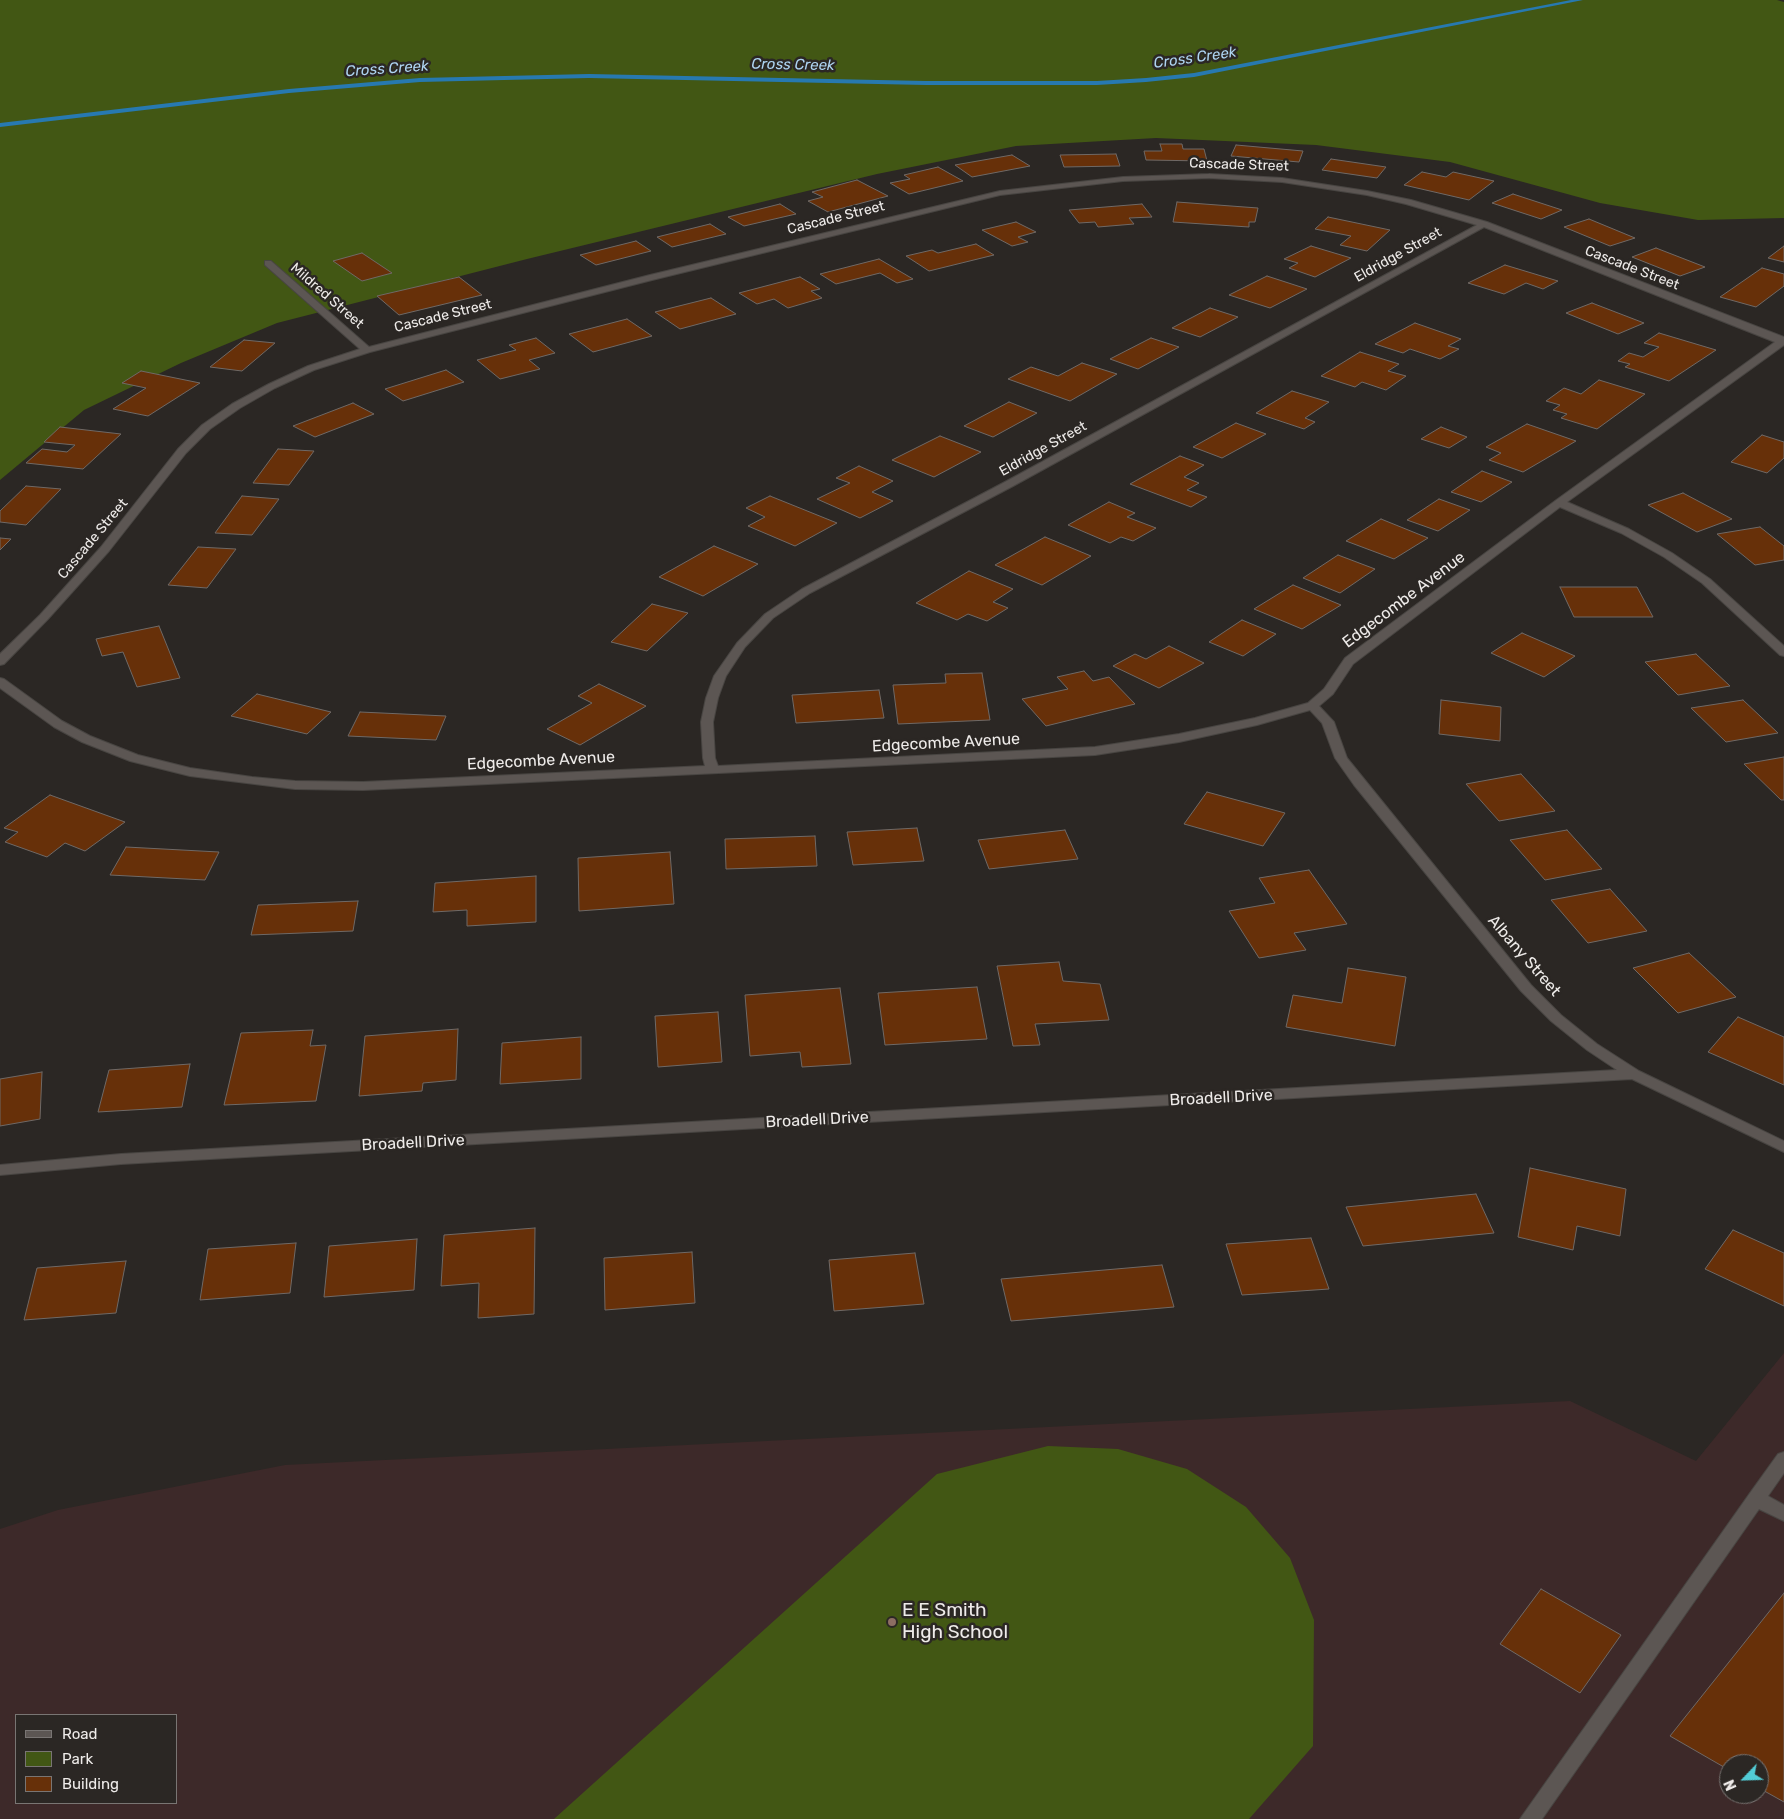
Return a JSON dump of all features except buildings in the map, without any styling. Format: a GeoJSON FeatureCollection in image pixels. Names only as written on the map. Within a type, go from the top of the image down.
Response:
{"type":"FeatureCollection","features":[{"type":"Feature","properties":{"kind":"street","name":"Cascade Street"},"geometry":{"type":"LineString","coordinates":[[0,661],[44,617],[105,549],[182,451],[206,427],[236,406],[272,386],[311,368],[367,350],[1000,193],[1073,183],[1166,177],[1238,177],[1282,180],[1367,193],[1408,202],[1484,224],[1783,341]]}},
{"type":"Feature","properties":{"kind":"street","name":"Eldridge Street"},"geometry":{"type":"LineString","coordinates":[[713,770],[707,722],[712,698],[720,676],[741,645],[769,616],[806,591],[1018,479],[1484,224]]}},
{"type":"Feature","properties":{"kind":"street","name":"Mildred Street"},"geometry":{"type":"LineString","coordinates":[[268,263],[367,350]]}},
{"type":"Feature","properties":{"kind":"street","name":"Edgecombe Avenue"},"geometry":{"type":"LineString","coordinates":[[0,682],[58,724],[86,739],[134,758],[190,772],[252,782],[295,785],[363,786],[1096,751],[1179,738],[1258,721],[1312,706],[1329,692],[1334,681],[1349,661],[1559,504],[1783,341]]}},
{"type":"Feature","properties":{"kind":"street"},"geometry":{"type":"LineString","coordinates":[[1559,504],[1625,531],[1668,555],[1706,582],[1784,652]]}},
{"type":"Feature","properties":{"kind":"street","name":"Albany Street"},"geometry":{"type":"LineString","coordinates":[[1312,706],[1328,722],[1341,758],[1359,782],[1526,988],[1570,1030],[1592,1047],[1634,1074],[1784,1147]]}},
{"type":"Feature","properties":{"kind":"street","name":"Broadell Drive"},"geometry":{"type":"LineString","coordinates":[[0,1170],[121,1159],[1634,1074]]}},
{"type":"Feature","properties":{"kind":"street"},"geometry":{"type":"LineString","coordinates":[[1530,1819],[1784,1459]]}},
{"type":"Feature","properties":{"kind":"street"},"geometry":{"type":"LineString","coordinates":[[1756,1498],[1784,1514]]}},
{"type":"Feature","properties":{"kind":"shaded area","name":"E E Smith High School"},"geometry":{"type":"Polygon","coordinates":[[[1784,1353],[1784,1819],[0,1819],[0,1529],[58,1510],[285,1465],[1570,1401],[1696,1461],[1784,1353]]]}},
{"type":"Feature","properties":{"kind":"green space"},"geometry":{"type":"Polygon","coordinates":[[[0,0],[1777,0],[1784,2],[1784,218],[1698,220],[1600,203],[1450,162],[1316,145],[1156,138],[1016,146],[877,174],[527,259],[277,323],[181,363],[84,410],[0,480],[0,0]]]}},
{"type":"Feature","properties":{"kind":"green space"},"geometry":{"type":"Polygon","coordinates":[[[1048,1446],[1118,1449],[1187,1469],[1246,1507],[1290,1558],[1314,1620],[1313,1746],[1249,1819],[554,1819],[937,1474],[1048,1446]]]}},
{"type":"Feature","properties":{"kind":"waterway","name":"Cross Creek"},"geometry":{"type":"LineString","coordinates":[[0,125],[289,91],[420,80],[589,76],[926,83],[1097,83],[1146,80],[1194,75],[1580,0]]}},
{"type":"Feature","properties":{"kind":"place","name":"E E Smith High School"},"geometry":{"type":"Point","coordinates":[892,1622]}}]}
